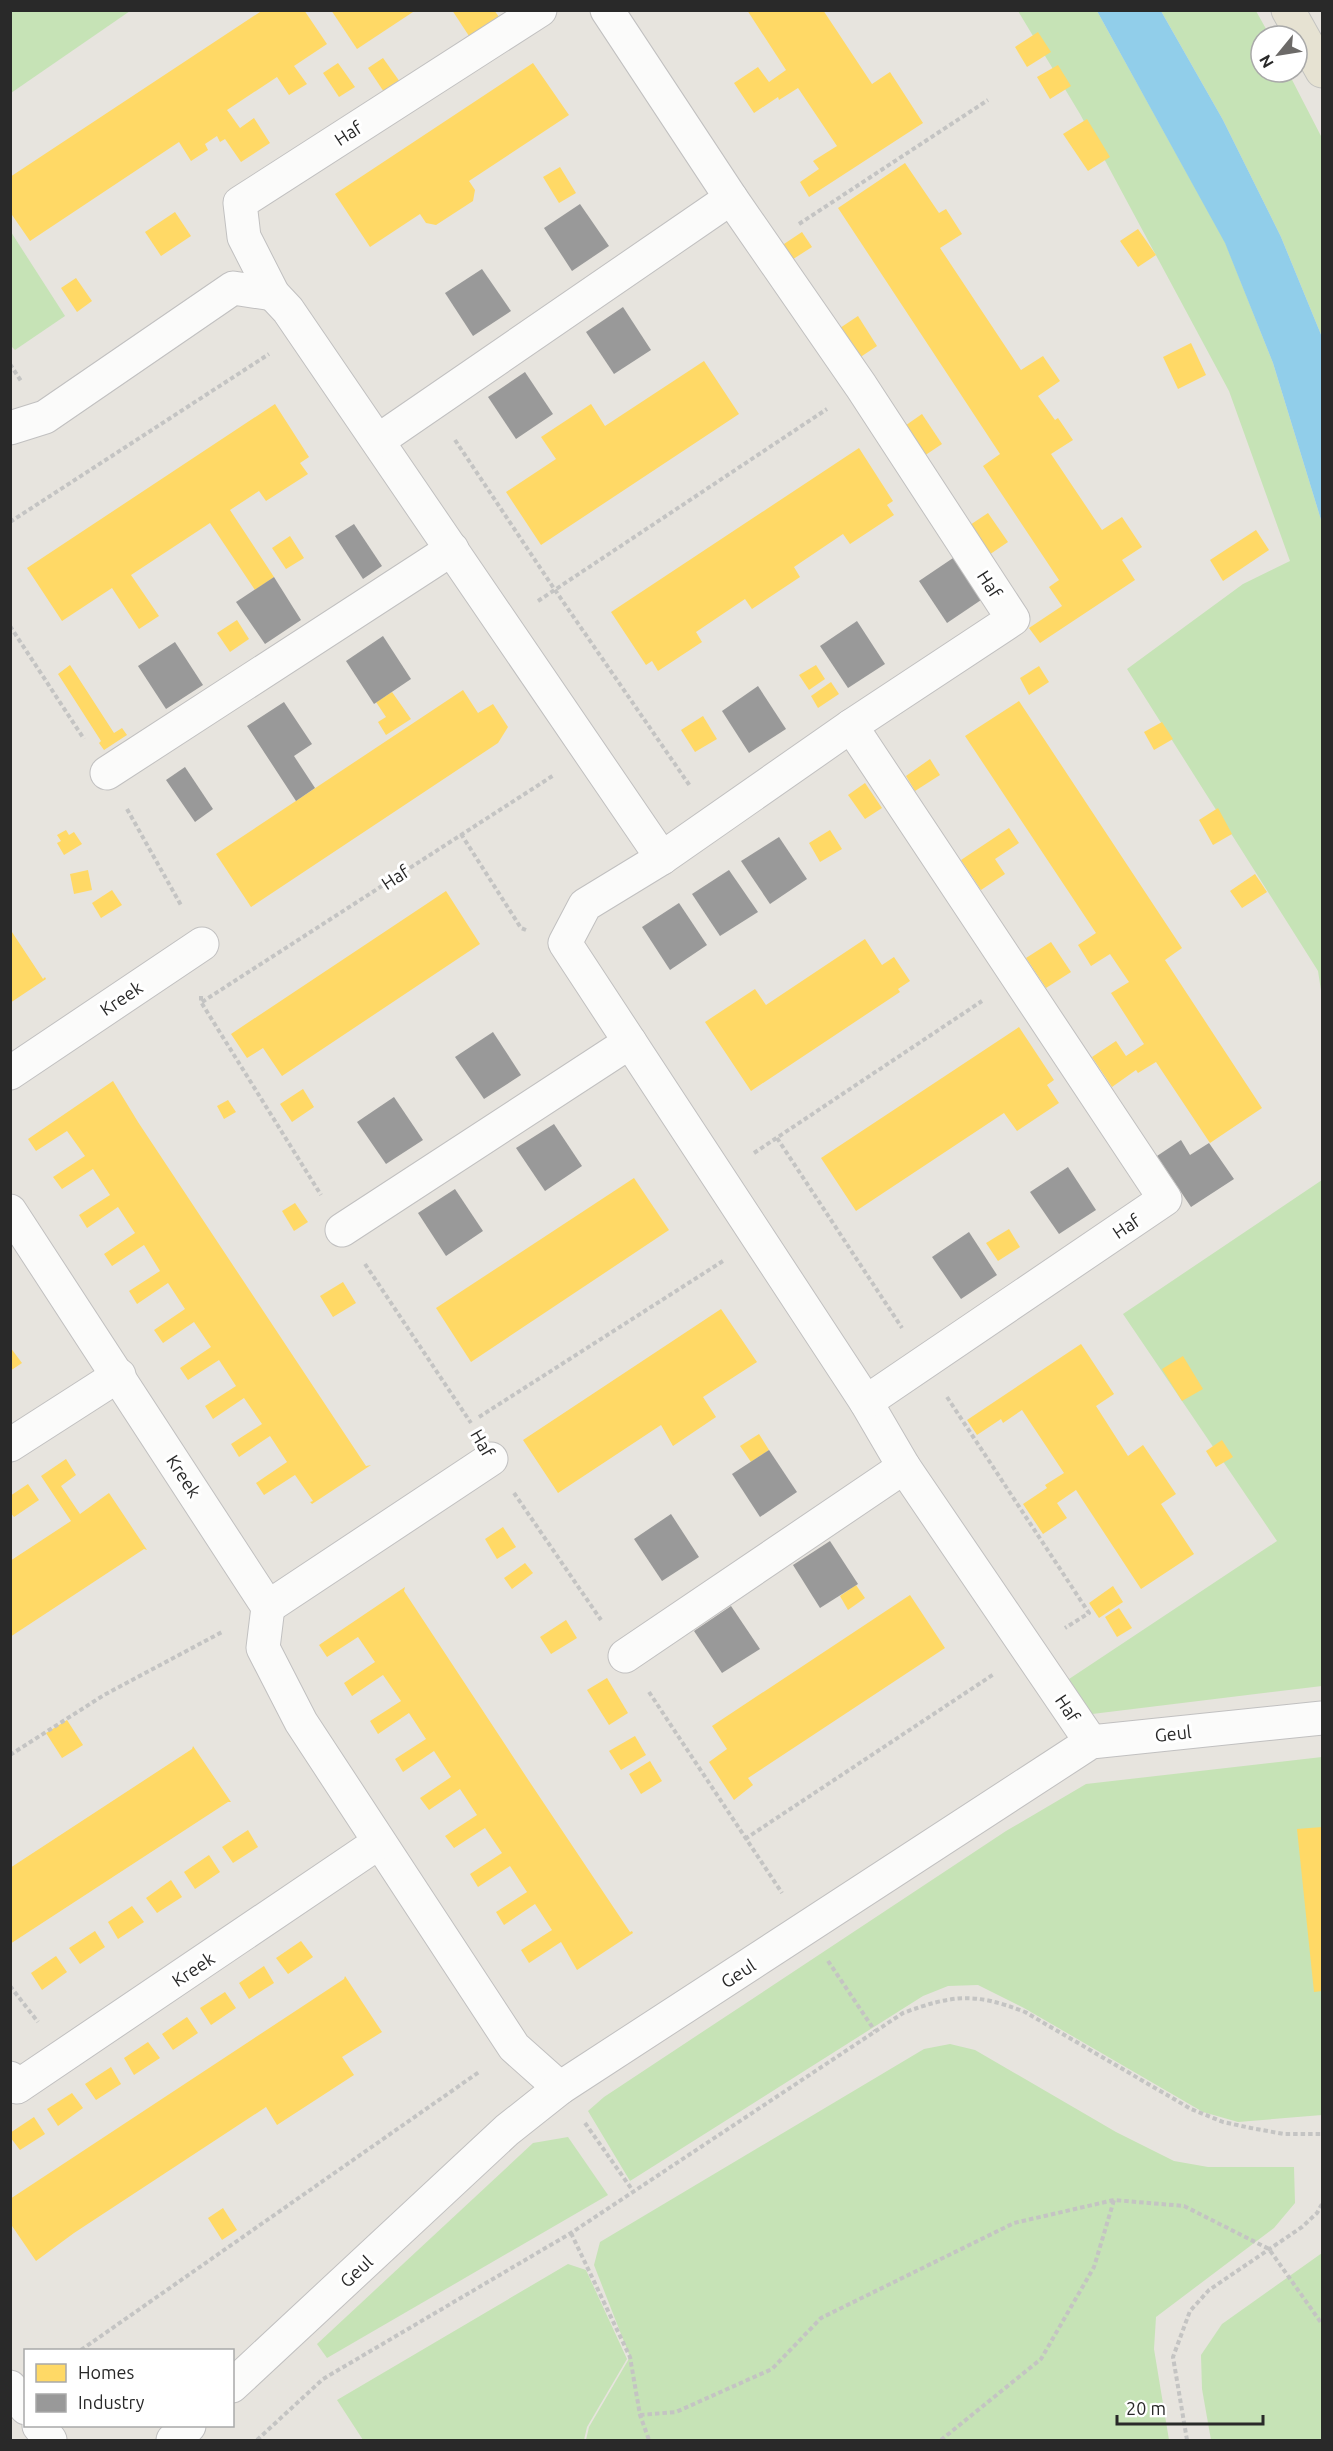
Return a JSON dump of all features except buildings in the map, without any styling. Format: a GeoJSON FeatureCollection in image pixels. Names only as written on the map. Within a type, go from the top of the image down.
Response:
{"type":"FeatureCollection","features":[{"type":"Feature","properties":{"kind":"main road"},"geometry":{"type":"LineString","coordinates":[[1288,10],[1323,71]]}},
{"type":"Feature","properties":{"kind":"street","name":"Haf"},"geometry":{"type":"LineString","coordinates":[[540,10],[240,203],[243,237],[273,294],[288,310],[378,440],[662,858]]}},
{"type":"Feature","properties":{"kind":"street","name":"Haf"},"geometry":{"type":"LineString","coordinates":[[607,10],[731,198],[766,245],[861,386],[1012,619],[851,726],[662,858],[585,905],[565,943],[866,1402],[904,1467],[1091,1742]]}},
{"type":"Feature","properties":{"kind":"street"},"geometry":{"type":"LineString","coordinates":[[378,440],[731,198]]}},
{"type":"Feature","properties":{"kind":"street"},"geometry":{"type":"LineString","coordinates":[[10,428],[45,417],[233,288],[273,294]]}},
{"type":"Feature","properties":{"kind":"street"},"geometry":{"type":"LineString","coordinates":[[106,773],[452,549]]}},
{"type":"Feature","properties":{"kind":"street","name":"Haf"},"geometry":{"type":"LineString","coordinates":[[851,726],[1165,1199],[866,1402]]}},
{"type":"Feature","properties":{"kind":"street","name":"Kreek"},"geometry":{"type":"LineString","coordinates":[[10,1073],[202,944]]}},
{"type":"Feature","properties":{"kind":"street"},"geometry":{"type":"LineString","coordinates":[[342,1230],[630,1042]]}},
{"type":"Feature","properties":{"kind":"street","name":"Kreek"},"geometry":{"type":"LineString","coordinates":[[10,1211],[268,1607]]}},
{"type":"Feature","properties":{"kind":"street"},"geometry":{"type":"LineString","coordinates":[[10,1445],[118,1375]]}},
{"type":"Feature","properties":{"kind":"street"},"geometry":{"type":"LineString","coordinates":[[491,1459],[268,1607],[263,1648],[301,1722],[378,1843],[514,2047],[560,2088]]}},
{"type":"Feature","properties":{"kind":"street"},"geometry":{"type":"LineString","coordinates":[[626,1656],[904,1467]]}},
{"type":"Feature","properties":{"kind":"street","name":"Geul"},"geometry":{"type":"LineString","coordinates":[[234,2384],[507,2130],[560,2088],[1091,1742],[1323,1718]]}},
{"type":"Feature","properties":{"kind":"street","name":"Kreek"},"geometry":{"type":"LineString","coordinates":[[10,2078],[17,2087],[378,1843]]}},
{"type":"Feature","properties":{"kind":"street"},"geometry":{"type":"LineString","coordinates":[[40,2427],[50,2440]]}},
{"type":"Feature","properties":{"kind":"street"},"geometry":{"type":"LineString","coordinates":[[173,2440],[188,2427]]}},
{"type":"Feature","properties":{"kind":"path"},"geometry":{"type":"LineString","coordinates":[[766,245],[988,100]]}},
{"type":"Feature","properties":{"kind":"path"},"geometry":{"type":"LineString","coordinates":[[10,522],[303,332]]}},
{"type":"Feature","properties":{"kind":"path"},"geometry":{"type":"LineString","coordinates":[[503,625],[861,386]]}},
{"type":"Feature","properties":{"kind":"path"},"geometry":{"type":"LineString","coordinates":[[431,404],[555,590],[714,821]]}},
{"type":"Feature","properties":{"kind":"path"},"geometry":{"type":"LineString","coordinates":[[10,626],[106,773],[202,944],[201,1002]]}},
{"type":"Feature","properties":{"kind":"path","name":"Haf"},"geometry":{"type":"LineString","coordinates":[[590,752],[201,1002],[342,1230],[471,1422],[491,1459],[626,1656],[745,1839],[807,1928]]}},
{"type":"Feature","properties":{"kind":"path"},"geometry":{"type":"LineString","coordinates":[[461,834],[521,928],[565,943]]}},
{"type":"Feature","properties":{"kind":"path"},"geometry":{"type":"LineString","coordinates":[[718,1177],[1019,976]]}},
{"type":"Feature","properties":{"kind":"path"},"geometry":{"type":"LineString","coordinates":[[471,1422],[758,1238]]}},
{"type":"Feature","properties":{"kind":"path"},"geometry":{"type":"LineString","coordinates":[[10,1755],[104,1695],[268,1607]]}},
{"type":"Feature","properties":{"kind":"path"},"geometry":{"type":"LineString","coordinates":[[846,1989],[875,2031]]}},
{"type":"Feature","properties":{"kind":"path"},"geometry":{"type":"LineString","coordinates":[[257,2440],[323,2379],[571,2233],[903,2013],[937,2000],[969,1998],[998,2002],[1024,2012],[1191,2109],[1223,2122],[1284,2134],[1323,2133]]}},
{"type":"Feature","properties":{"kind":"path"},"geometry":{"type":"LineString","coordinates":[[82,2349],[514,2047]]}},
{"type":"Feature","properties":{"kind":"path"},"geometry":{"type":"LineString","coordinates":[[560,2088],[633,2191]]}},
{"type":"Feature","properties":{"kind":"path"},"geometry":{"type":"LineString","coordinates":[[640,2415],[676,2412],[772,2369],[821,2318],[1014,2223],[1114,2200],[1184,2206],[1269,2249],[1323,2324]]}},
{"type":"Feature","properties":{"kind":"path"},"geometry":{"type":"LineString","coordinates":[[941,2440],[1041,2359],[1094,2267],[1114,2200]]}},
{"type":"Feature","properties":{"kind":"path"},"geometry":{"type":"LineString","coordinates":[[1186,2440],[1173,2357],[1190,2311],[1209,2290],[1302,2227],[1323,2204]]}},
{"type":"Feature","properties":{"kind":"path"},"geometry":{"type":"LineString","coordinates":[[571,2233],[630,2357],[640,2415],[649,2440]]}},
{"type":"Feature","properties":{"kind":"green space"},"geometry":{"type":"Polygon","coordinates":[[[11,10],[130,10],[130,11],[11,93],[11,10]]]}},
{"type":"Feature","properties":{"kind":"green space"},"geometry":{"type":"Polygon","coordinates":[[[1018,11],[1097,11],[1225,242],[1273,363],[1322,523],[1322,997],[1318,971],[1127,669],[1243,584],[1290,561],[1229,391],[1080,114],[1018,11]]]}},
{"type":"Feature","properties":{"kind":"green space"},"geometry":{"type":"Polygon","coordinates":[[[1161,11],[1256,11],[1263,24],[1249,24],[1249,84],[1294,84],[1322,138],[1322,337],[1281,237],[1223,120],[1161,11]]]}},
{"type":"Feature","properties":{"kind":"green space"},"geometry":{"type":"Polygon","coordinates":[[[11,232],[65,316],[15,350],[10,345],[11,232]]]}},
{"type":"Feature","properties":{"kind":"green space"},"geometry":{"type":"Polygon","coordinates":[[[1322,1180],[1322,1686],[1084,1715],[1063,1683],[1277,1541],[1123,1314],[1322,1180]]]}},
{"type":"Feature","properties":{"kind":"green space"},"geometry":{"type":"Polygon","coordinates":[[[1322,1757],[1322,2115],[1238,2122],[1203,2112],[1024,2008],[978,1985],[948,1986],[923,1996],[630,2181],[588,2111],[604,2097],[1006,1831],[1086,1784],[1322,1757]]]}},
{"type":"Feature","properties":{"kind":"green space"},"geometry":{"type":"Polygon","coordinates":[[[950,2044],[975,2050],[1116,2132],[1174,2161],[1208,2167],[1294,2167],[1295,2203],[1274,2228],[1156,2317],[1154,2349],[1169,2440],[586,2440],[589,2427],[630,2357],[594,2265],[600,2242],[924,2049],[950,2044]]]}},
{"type":"Feature","properties":{"kind":"green space"},"geometry":{"type":"Polygon","coordinates":[[[568,2137],[608,2195],[327,2358],[317,2344],[533,2143],[568,2137]]]}},
{"type":"Feature","properties":{"kind":"green space"},"geometry":{"type":"Polygon","coordinates":[[[1322,2253],[1322,2440],[1211,2440],[1202,2389],[1201,2355],[1222,2324],[1322,2253]]]}},
{"type":"Feature","properties":{"kind":"green space"},"geometry":{"type":"Polygon","coordinates":[[[568,2264],[586,2270],[627,2359],[587,2427],[584,2440],[363,2440],[337,2400],[568,2264]]]}},
{"type":"Feature","properties":{"kind":"water"},"geometry":{"type":"Polygon","coordinates":[[[1097,11],[1161,11],[1223,120],[1281,237],[1322,337],[1322,523],[1273,363],[1225,243],[1097,11]]]}}]}
